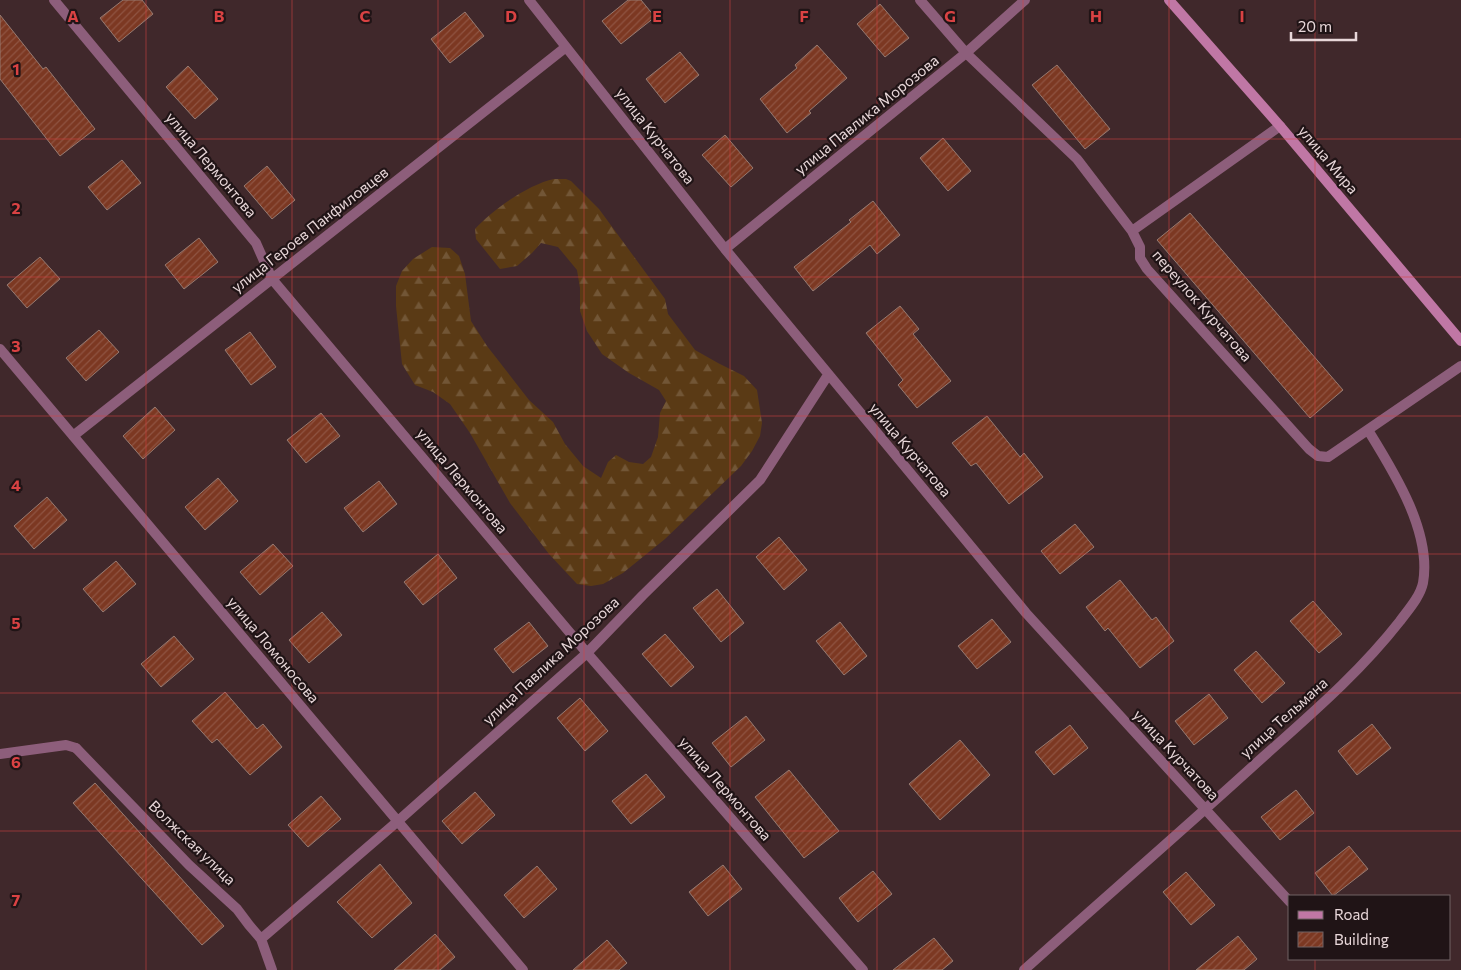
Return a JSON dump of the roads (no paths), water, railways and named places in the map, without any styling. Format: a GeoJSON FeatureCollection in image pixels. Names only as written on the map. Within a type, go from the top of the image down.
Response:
{"type":"FeatureCollection","features":[{"type":"Feature","properties":{"kind":"main road","name":"улица Мира"},"geometry":{"type":"LineString","coordinates":[[1169,0],[1280,126],[1461,341]]}},
{"type":"Feature","properties":{"kind":"street","name":"улица Лермонтова"},"geometry":{"type":"LineString","coordinates":[[54,0],[256,244],[272,279],[587,653],[863,970]]}},
{"type":"Feature","properties":{"kind":"street","name":"улица Курчатова"},"geometry":{"type":"LineString","coordinates":[[529,0],[725,249],[1026,613],[1288,900]]}},
{"type":"Feature","properties":{"kind":"street","name":"переулок Курчатова"},"geometry":{"type":"LineString","coordinates":[[920,0],[966,54],[1077,159],[1132,231],[1140,247],[1140,258],[1147,269],[1309,449],[1318,456],[1328,457],[1461,366]]}},
{"type":"Feature","properties":{"kind":"street","name":"улица Павлика Морозова"},"geometry":{"type":"LineString","coordinates":[[725,249],[966,54],[1025,0]]}},
{"type":"Feature","properties":{"kind":"street","name":"улица Героев Панфиловцев"},"geometry":{"type":"LineString","coordinates":[[73,436],[566,47]]}},
{"type":"Feature","properties":{"kind":"street"},"geometry":{"type":"LineString","coordinates":[[1132,231],[1280,126]]}},
{"type":"Feature","properties":{"kind":"street","name":"улица Ломоносова"},"geometry":{"type":"LineString","coordinates":[[0,349],[523,970]]}},
{"type":"Feature","properties":{"kind":"street","name":"улица Павлика Морозова"},"geometry":{"type":"LineString","coordinates":[[262,939],[587,653],[760,480],[828,375]]}},
{"type":"Feature","properties":{"kind":"street","name":"улица Тельмана"},"geometry":{"type":"LineString","coordinates":[[1024,970],[1341,687],[1386,638],[1412,605],[1422,586],[1425,568],[1422,543],[1414,516],[1402,489],[1368,430]]}},
{"type":"Feature","properties":{"kind":"street","name":"Волжская улица"},"geometry":{"type":"LineString","coordinates":[[0,754],[66,745],[76,748],[189,865],[238,909],[262,939],[272,970]]}}]}
